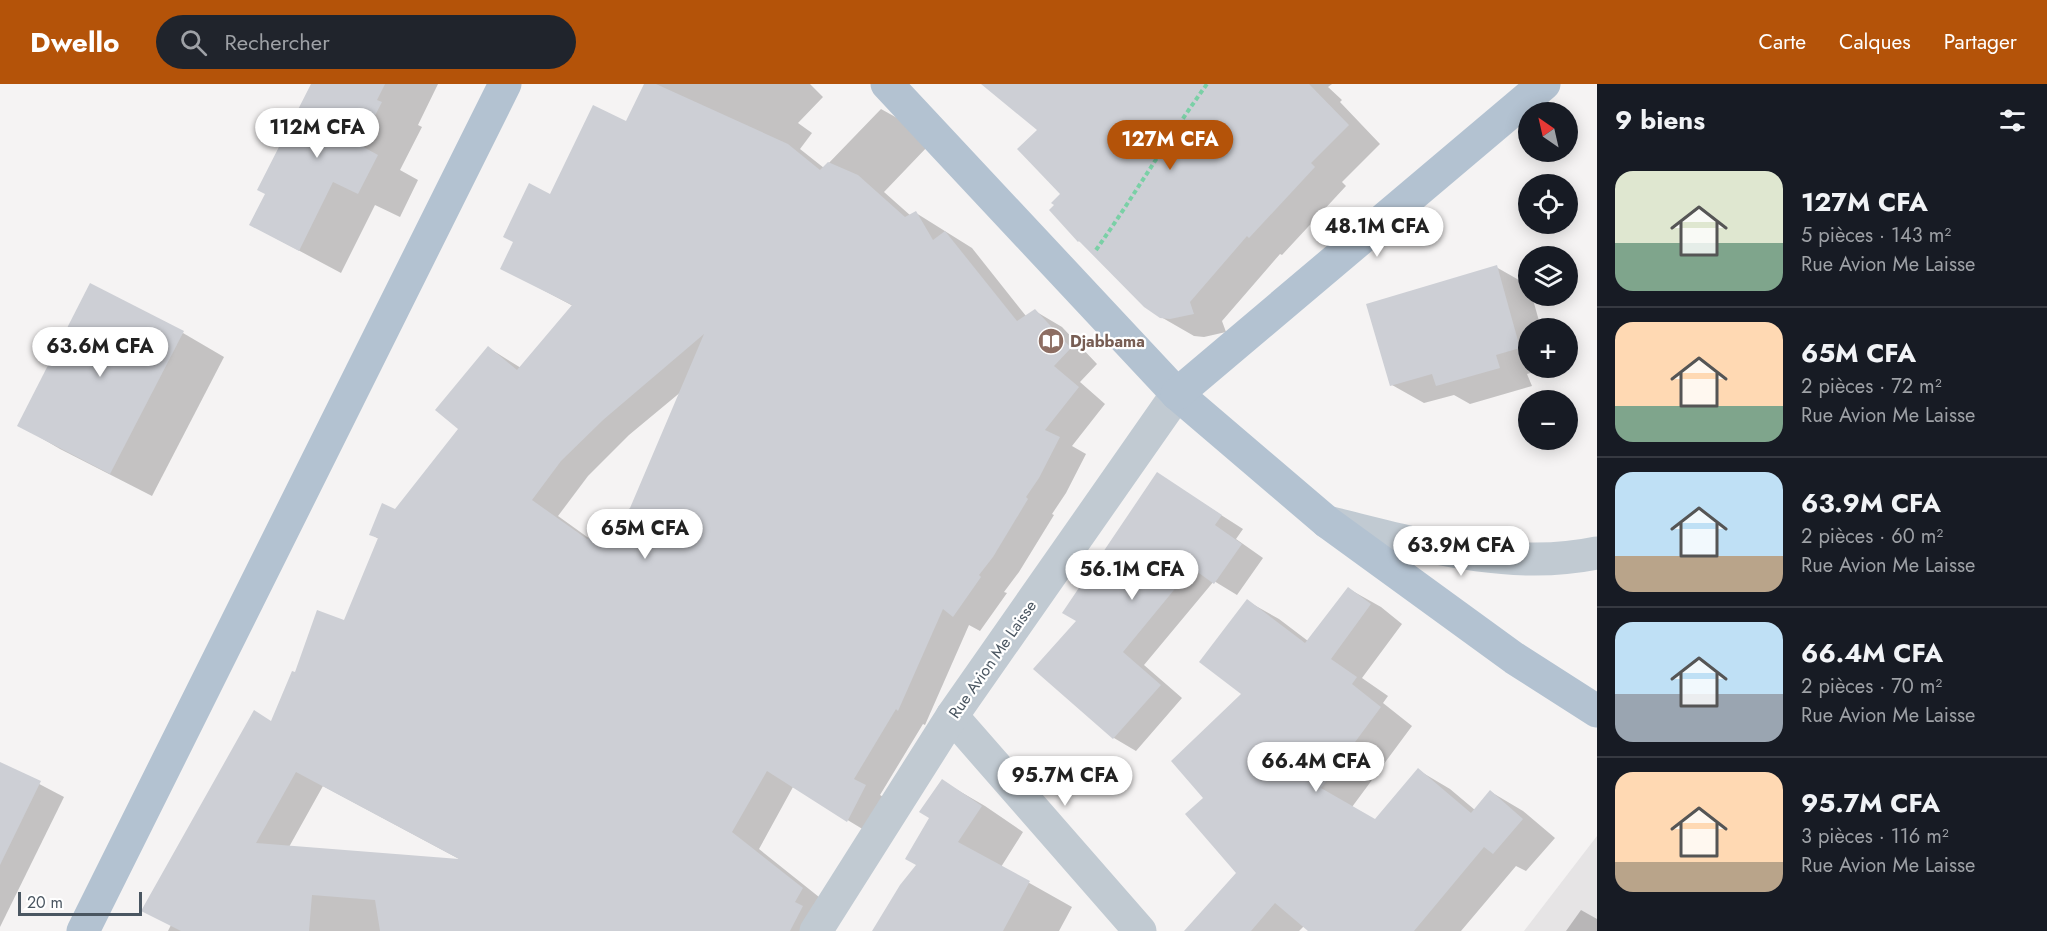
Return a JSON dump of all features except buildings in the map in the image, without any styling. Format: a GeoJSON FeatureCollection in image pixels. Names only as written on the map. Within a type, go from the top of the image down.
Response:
{"type":"FeatureCollection","features":[{"type":"Feature","properties":{"kind":"main road"},"geometry":{"type":"LineString","coordinates":[[83,931],[505,84]]}},
{"type":"Feature","properties":{"kind":"main road"},"geometry":{"type":"LineString","coordinates":[[887,84],[1178,394],[1327,522],[1514,658],[1597,711]]}},
{"type":"Feature","properties":{"kind":"main road"},"geometry":{"type":"LineString","coordinates":[[1178,394],[1544,84]]}},
{"type":"Feature","properties":{"kind":"street","name":"Rue Avion Me Laisse"},"geometry":{"type":"LineString","coordinates":[[816,931],[952,716],[1178,394]]}},
{"type":"Feature","properties":{"kind":"street"},"geometry":{"type":"LineString","coordinates":[[1327,522],[1435,548],[1506,558],[1574,558],[1597,554]]}},
{"type":"Feature","properties":{"kind":"street"},"geometry":{"type":"LineString","coordinates":[[952,716],[1140,931]]}},
{"type":"Feature","properties":{"kind":"path"},"geometry":{"type":"LineString","coordinates":[[1073,283],[1207,84]]}},
{"type":"Feature","properties":{"kind":"shaded area"},"geometry":{"type":"Polygon","coordinates":[[[1597,836],[1597,931],[1524,931],[1597,836]]]}},
{"type":"Feature","properties":{"kind":"place","name":"Djabbama"},"geometry":{"type":"Point","coordinates":[1051,341]}}]}
